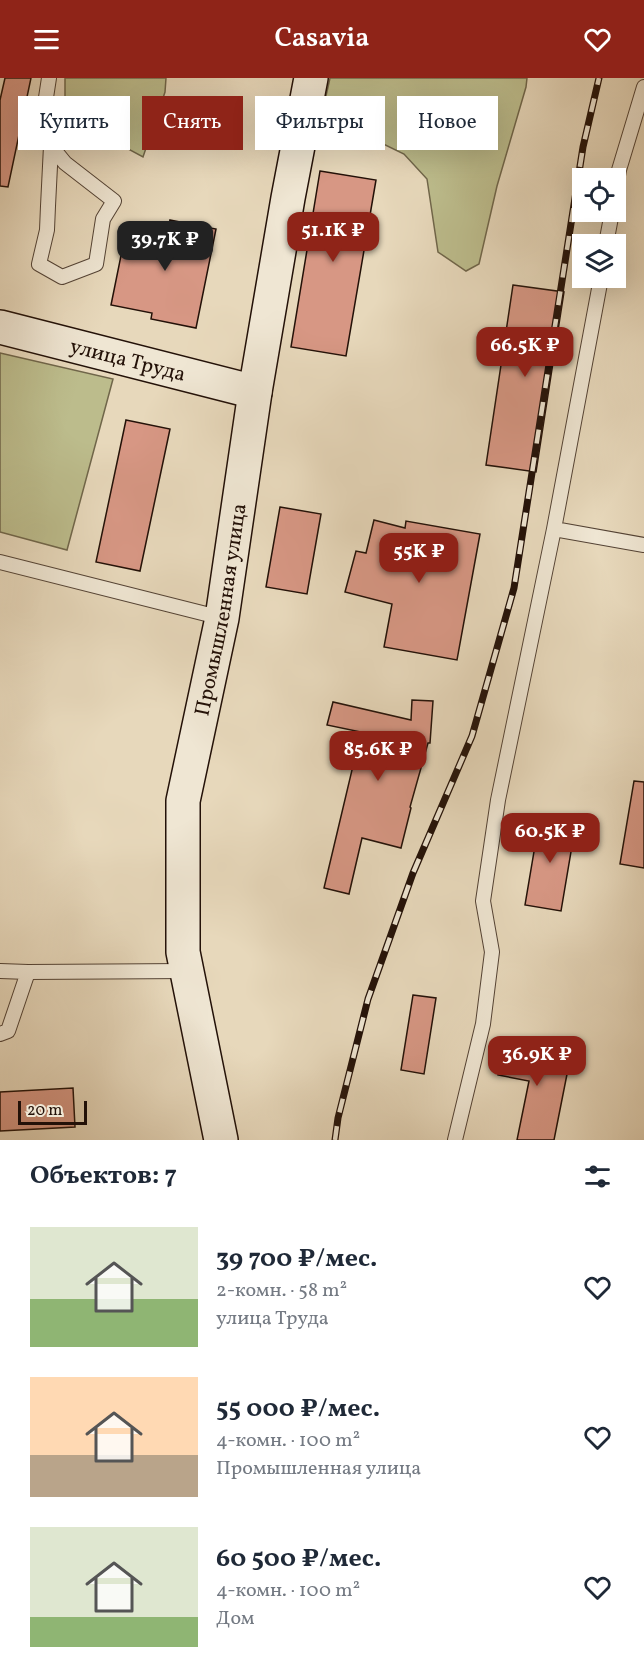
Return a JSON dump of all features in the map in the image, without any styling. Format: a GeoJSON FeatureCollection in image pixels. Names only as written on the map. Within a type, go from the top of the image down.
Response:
{"type":"FeatureCollection","features":[{"type":"Feature","properties":{"kind":"main road","name":"Промышленная улица"},"geometry":{"type":"LineString","coordinates":[[221,1140],[183,952],[183,801],[222,618],[255,392],[311,78]]}},
{"type":"Feature","properties":{"kind":"main road","name":"улица Труда"},"geometry":{"type":"LineString","coordinates":[[0,327],[255,392]]}},
{"type":"Feature","properties":{"kind":"lane"},"geometry":{"type":"LineString","coordinates":[[46,96],[49,78]]}},
{"type":"Feature","properties":{"kind":"lane"},"geometry":{"type":"LineString","coordinates":[[620,168],[644,87]]}},
{"type":"Feature","properties":{"kind":"lane"},"geometry":{"type":"LineString","coordinates":[[51,146],[65,163],[114,201],[103,219],[96,264],[62,277],[39,264],[47,230],[51,146]]}},
{"type":"Feature","properties":{"kind":"lane"},"geometry":{"type":"LineString","coordinates":[[455,1140],[483,1023],[492,952],[483,901],[498,800],[554,529],[599,288]]}},
{"type":"Feature","properties":{"kind":"lane"},"geometry":{"type":"LineString","coordinates":[[554,529],[644,545]]}},
{"type":"Feature","properties":{"kind":"lane"},"geometry":{"type":"LineString","coordinates":[[0,562],[222,618]]}},
{"type":"Feature","properties":{"kind":"lane"},"geometry":{"type":"LineString","coordinates":[[0,971],[187,971]]}},
{"type":"Feature","properties":{"kind":"lane"},"geometry":{"type":"LineString","coordinates":[[0,1034],[8,1031],[28,972]]}},
{"type":"Feature","properties":{"kind":"green space"},"geometry":{"type":"Polygon","coordinates":[[[65,78],[166,78],[164,96],[142,96],[142,150],[145,150],[143,157],[130,150],[130,96],[65,96],[65,78]]]}},
{"type":"Feature","properties":{"kind":"green space"},"geometry":{"type":"Polygon","coordinates":[[[330,78],[527,78],[497,186],[479,264],[466,271],[438,252],[427,179],[404,154],[385,145],[385,96],[326,96],[330,78]]]}},
{"type":"Feature","properties":{"kind":"green space"},"geometry":{"type":"Polygon","coordinates":[[[0,353],[113,379],[67,550],[0,532],[0,353]]]}},
{"type":"Feature","properties":{"kind":"building"},"geometry":{"type":"Polygon","coordinates":[[[5,78],[31,78],[27,96],[18,96],[18,140],[8,187],[0,186],[0,100],[5,78]]]}},
{"type":"Feature","properties":{"kind":"building"},"geometry":{"type":"Polygon","coordinates":[[[320,171],[376,180],[346,356],[291,347],[320,171]]]}},
{"type":"Feature","properties":{"kind":"building"},"geometry":{"type":"Polygon","coordinates":[[[170,220],[216,229],[196,328],[151,319],[152,313],[111,305],[127,226],[167,233],[170,220]]]}},
{"type":"Feature","properties":{"kind":"building"},"geometry":{"type":"Polygon","coordinates":[[[513,285],[564,292],[536,472],[486,465],[513,285]]]}},
{"type":"Feature","properties":{"kind":"building"},"geometry":{"type":"Polygon","coordinates":[[[126,420],[170,429],[140,571],[96,562],[126,420]]]}},
{"type":"Feature","properties":{"kind":"building"},"geometry":{"type":"Polygon","coordinates":[[[280,507],[321,514],[307,594],[266,587],[280,507]]]}},
{"type":"Feature","properties":{"kind":"building"},"geometry":{"type":"Polygon","coordinates":[[[374,520],[405,528],[406,521],[480,534],[457,660],[384,647],[392,604],[345,592],[356,551],[366,553],[374,520]]]}},
{"type":"Feature","properties":{"kind":"building"},"geometry":{"type":"Polygon","coordinates":[[[412,700],[433,701],[430,743],[428,743],[410,807],[401,848],[362,838],[349,894],[324,888],[361,732],[327,725],[333,702],[411,720],[412,700]]]}},
{"type":"Feature","properties":{"kind":"building"},"geometry":{"type":"Polygon","coordinates":[[[634,781],[644,782],[644,868],[620,864],[634,781]]]}},
{"type":"Feature","properties":{"kind":"building"},"geometry":{"type":"Polygon","coordinates":[[[540,816],[576,822],[561,911],[525,905],[540,816]]]}},
{"type":"Feature","properties":{"kind":"building"},"geometry":{"type":"Polygon","coordinates":[[[413,995],[436,998],[424,1074],[401,1070],[413,995]]]}},
{"type":"Feature","properties":{"kind":"building"},"geometry":{"type":"Polygon","coordinates":[[[504,1041],[571,1054],[554,1140],[517,1140],[529,1081],[498,1075],[504,1041]]]}},
{"type":"Feature","properties":{"kind":"building"},"geometry":{"type":"Polygon","coordinates":[[[73,1088],[75,1127],[0,1131],[0,1092],[73,1088]]]}},
{"type":"Feature","properties":{"kind":"railway"},"geometry":{"type":"LineString","coordinates":[[335,1140],[338,1118],[368,999],[413,873],[472,736],[514,588],[583,147],[599,78]]}}]}
